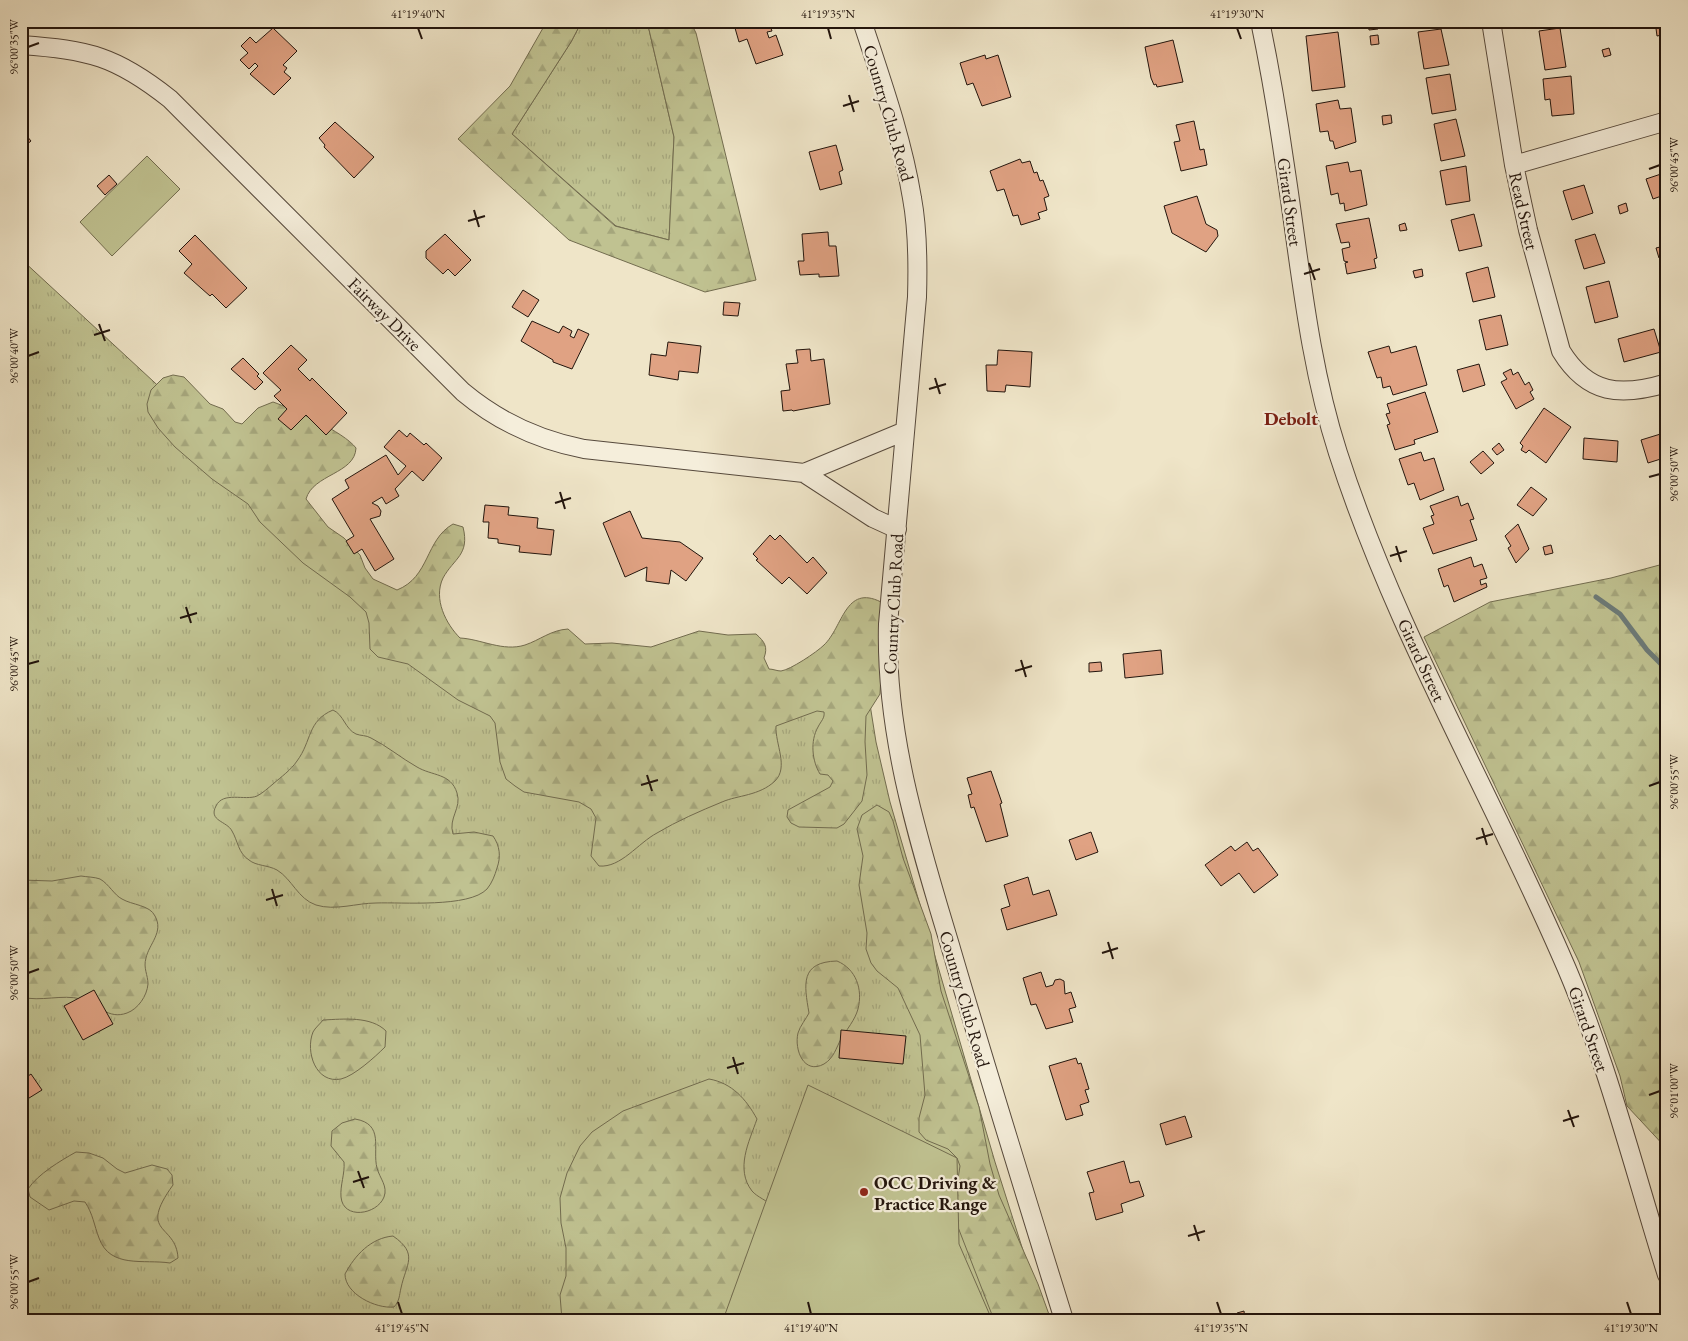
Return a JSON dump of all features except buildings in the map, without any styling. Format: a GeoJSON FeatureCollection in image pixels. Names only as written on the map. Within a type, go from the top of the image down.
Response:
{"type":"FeatureCollection","features":[{"type":"Feature","properties":{"kind":"street","name":"Country Club Road"},"geometry":{"type":"LineString","coordinates":[[862,21],[900,139],[912,198],[918,253],[918,297],[896,529],[887,659],[892,714],[901,766],[927,868],[1064,1320]]}},
{"type":"Feature","properties":{"kind":"street","name":"Girard Street"},"geometry":{"type":"LineString","coordinates":[[1260,21],[1285,166],[1311,346],[1322,402],[1339,456],[1383,572],[1416,648],[1524,874],[1576,991],[1597,1049],[1667,1275]]}},
{"type":"Feature","properties":{"kind":"street","name":"Read Street"},"geometry":{"type":"LineString","coordinates":[[1491,21],[1514,165],[1557,342],[1569,364],[1582,377],[1594,384],[1614,391],[1628,392],[1667,383]]}},
{"type":"Feature","properties":{"kind":"street","name":"Fairway Drive"},"geometry":{"type":"LineString","coordinates":[[21,45],[84,52],[115,62],[143,78],[170,99],[463,392],[482,408],[506,423],[557,444],[584,449],[804,473],[873,518],[896,529]]}},
{"type":"Feature","properties":{"kind":"street"},"geometry":{"type":"LineString","coordinates":[[1514,165],[1667,121]]}},
{"type":"Feature","properties":{"kind":"street","name":"Fairway Drive"},"geometry":{"type":"LineString","coordinates":[[804,473],[905,431]]}},
{"type":"Feature","properties":{"kind":"green space"},"geometry":{"type":"Polygon","coordinates":[[[547,21],[582,21],[571,42],[512,134],[615,226],[669,240],[674,137],[647,21],[690,21],[696,33],[756,280],[705,292],[569,240],[458,139],[510,86],[547,21]]]}},
{"type":"Feature","properties":{"kind":"green space"},"geometry":{"type":"Polygon","coordinates":[[[582,21],[647,21],[674,137],[669,240],[616,226],[512,134],[571,42],[582,21]]]}},
{"type":"Feature","properties":{"kind":"green space"},"geometry":{"type":"Polygon","coordinates":[[[147,156],[180,189],[112,256],[80,222],[147,156]]]}},
{"type":"Feature","properties":{"kind":"green space"},"geometry":{"type":"Polygon","coordinates":[[[21,259],[512,713],[868,692],[876,742],[890,802],[995,1162],[1045,1320],[21,1320],[21,259]]]}},
{"type":"Feature","properties":{"kind":"green space"},"geometry":{"type":"Polygon","coordinates":[[[173,375],[184,377],[210,404],[223,409],[235,422],[242,424],[258,408],[273,402],[330,428],[356,448],[354,457],[349,463],[317,484],[310,491],[306,499],[328,527],[344,538],[360,555],[365,568],[373,579],[397,590],[408,584],[422,568],[437,539],[444,531],[453,524],[463,527],[465,536],[463,550],[443,578],[439,594],[442,611],[450,626],[460,638],[500,646],[517,647],[556,631],[568,629],[585,644],[612,643],[651,647],[699,631],[728,635],[756,634],[765,645],[764,658],[769,669],[781,671],[791,668],[824,645],[852,603],[860,599],[869,598],[881,602],[883,637],[880,694],[866,716],[867,775],[862,801],[844,824],[837,828],[799,827],[791,823],[787,817],[788,810],[830,787],[833,781],[828,775],[820,774],[814,757],[815,733],[824,714],[824,712],[817,711],[776,726],[781,769],[775,781],[769,786],[762,790],[722,802],[689,816],[650,837],[615,863],[599,866],[591,856],[596,818],[591,809],[579,802],[524,792],[506,779],[500,762],[495,723],[490,716],[458,700],[408,664],[378,657],[370,649],[369,623],[366,612],[350,597],[303,563],[260,522],[248,504],[212,479],[175,447],[158,428],[148,412],[147,404],[151,390],[163,378],[173,375]]]}},
{"type":"Feature","properties":{"kind":"green space"},"geometry":{"type":"Polygon","coordinates":[[[1667,563],[1667,1149],[1627,1106],[1620,1076],[1579,962],[1424,637],[1490,602],[1611,578],[1667,563]]]}},
{"type":"Feature","properties":{"kind":"green space"},"geometry":{"type":"Polygon","coordinates":[[[333,710],[340,715],[352,732],[369,737],[417,767],[446,778],[450,782],[458,798],[452,823],[453,834],[474,832],[493,836],[497,844],[499,852],[498,864],[487,889],[478,895],[451,902],[369,903],[323,907],[304,898],[287,878],[277,870],[252,862],[245,857],[230,828],[214,815],[216,806],[219,801],[224,799],[257,796],[286,773],[302,754],[314,726],[333,710]]]}},
{"type":"Feature","properties":{"kind":"green space"},"geometry":{"type":"Polygon","coordinates":[[[877,805],[889,812],[893,821],[903,858],[931,934],[941,991],[979,1107],[990,1164],[999,1195],[1038,1284],[1051,1320],[994,1320],[956,1222],[954,1205],[960,1166],[957,1158],[948,1149],[926,1140],[919,1132],[919,1118],[925,1095],[920,1035],[898,988],[877,971],[871,963],[866,949],[867,933],[859,885],[863,856],[857,829],[862,815],[877,805]]]}},
{"type":"Feature","properties":{"kind":"green space"},"geometry":{"type":"Polygon","coordinates":[[[81,876],[100,879],[116,895],[126,901],[145,907],[153,912],[155,916],[158,927],[157,933],[145,962],[148,984],[146,993],[138,1005],[127,1013],[120,1015],[109,1013],[81,999],[21,997],[21,880],[52,881],[81,876]]]}},
{"type":"Feature","properties":{"kind":"green space"},"geometry":{"type":"Polygon","coordinates":[[[837,961],[849,969],[859,987],[858,1009],[853,1021],[830,1059],[817,1067],[811,1066],[802,1059],[797,1040],[799,1030],[809,1013],[806,993],[807,977],[816,965],[837,961]]]}},
{"type":"Feature","properties":{"kind":"green space"},"geometry":{"type":"Polygon","coordinates":[[[323,1020],[357,1020],[380,1026],[386,1031],[385,1047],[364,1066],[346,1077],[332,1079],[325,1077],[315,1065],[310,1048],[313,1032],[323,1020]]]}},
{"type":"Feature","properties":{"kind":"green space"},"geometry":{"type":"Polygon","coordinates":[[[709,1079],[725,1084],[738,1093],[757,1119],[747,1146],[744,1174],[752,1191],[774,1207],[731,1320],[562,1320],[560,1295],[566,1276],[566,1248],[561,1223],[560,1198],[567,1173],[580,1146],[592,1132],[623,1111],[709,1079]]]}},
{"type":"Feature","properties":{"kind":"green space","name":"OCC Driving & Practice Range"},"geometry":{"type":"Polygon","coordinates":[[[808,1085],[957,1158],[959,1244],[992,1320],[723,1320],[808,1085]]]}},
{"type":"Feature","properties":{"kind":"green space"},"geometry":{"type":"Polygon","coordinates":[[[355,1119],[370,1126],[374,1132],[377,1168],[385,1189],[384,1197],[375,1208],[361,1212],[354,1212],[343,1204],[341,1193],[344,1162],[331,1146],[332,1131],[342,1123],[355,1119]]]}},
{"type":"Feature","properties":{"kind":"green space"},"geometry":{"type":"Polygon","coordinates":[[[76,1152],[89,1153],[103,1158],[125,1173],[152,1165],[167,1169],[172,1175],[173,1185],[158,1213],[158,1221],[176,1247],[178,1258],[170,1263],[129,1261],[119,1258],[104,1248],[85,1202],[74,1201],[49,1210],[30,1197],[28,1189],[37,1178],[76,1152]]]}},
{"type":"Feature","properties":{"kind":"green space"},"geometry":{"type":"Polygon","coordinates":[[[393,1236],[406,1248],[409,1260],[399,1298],[394,1307],[387,1307],[371,1303],[356,1294],[346,1281],[345,1274],[364,1249],[378,1240],[393,1236]]]}},
{"type":"Feature","properties":{"kind":"waterway"},"geometry":{"type":"LineString","coordinates":[[1596,597],[1620,614],[1647,650],[1667,670]]}},
{"type":"Feature","properties":{"kind":"place","name":"OCC Driving & Practice Range"},"geometry":{"type":"Point","coordinates":[864,1192]}},
{"type":"Feature","properties":{"kind":"district","name":"Debolt"},"geometry":{"type":"Point","coordinates":[1291,418]}}]}
